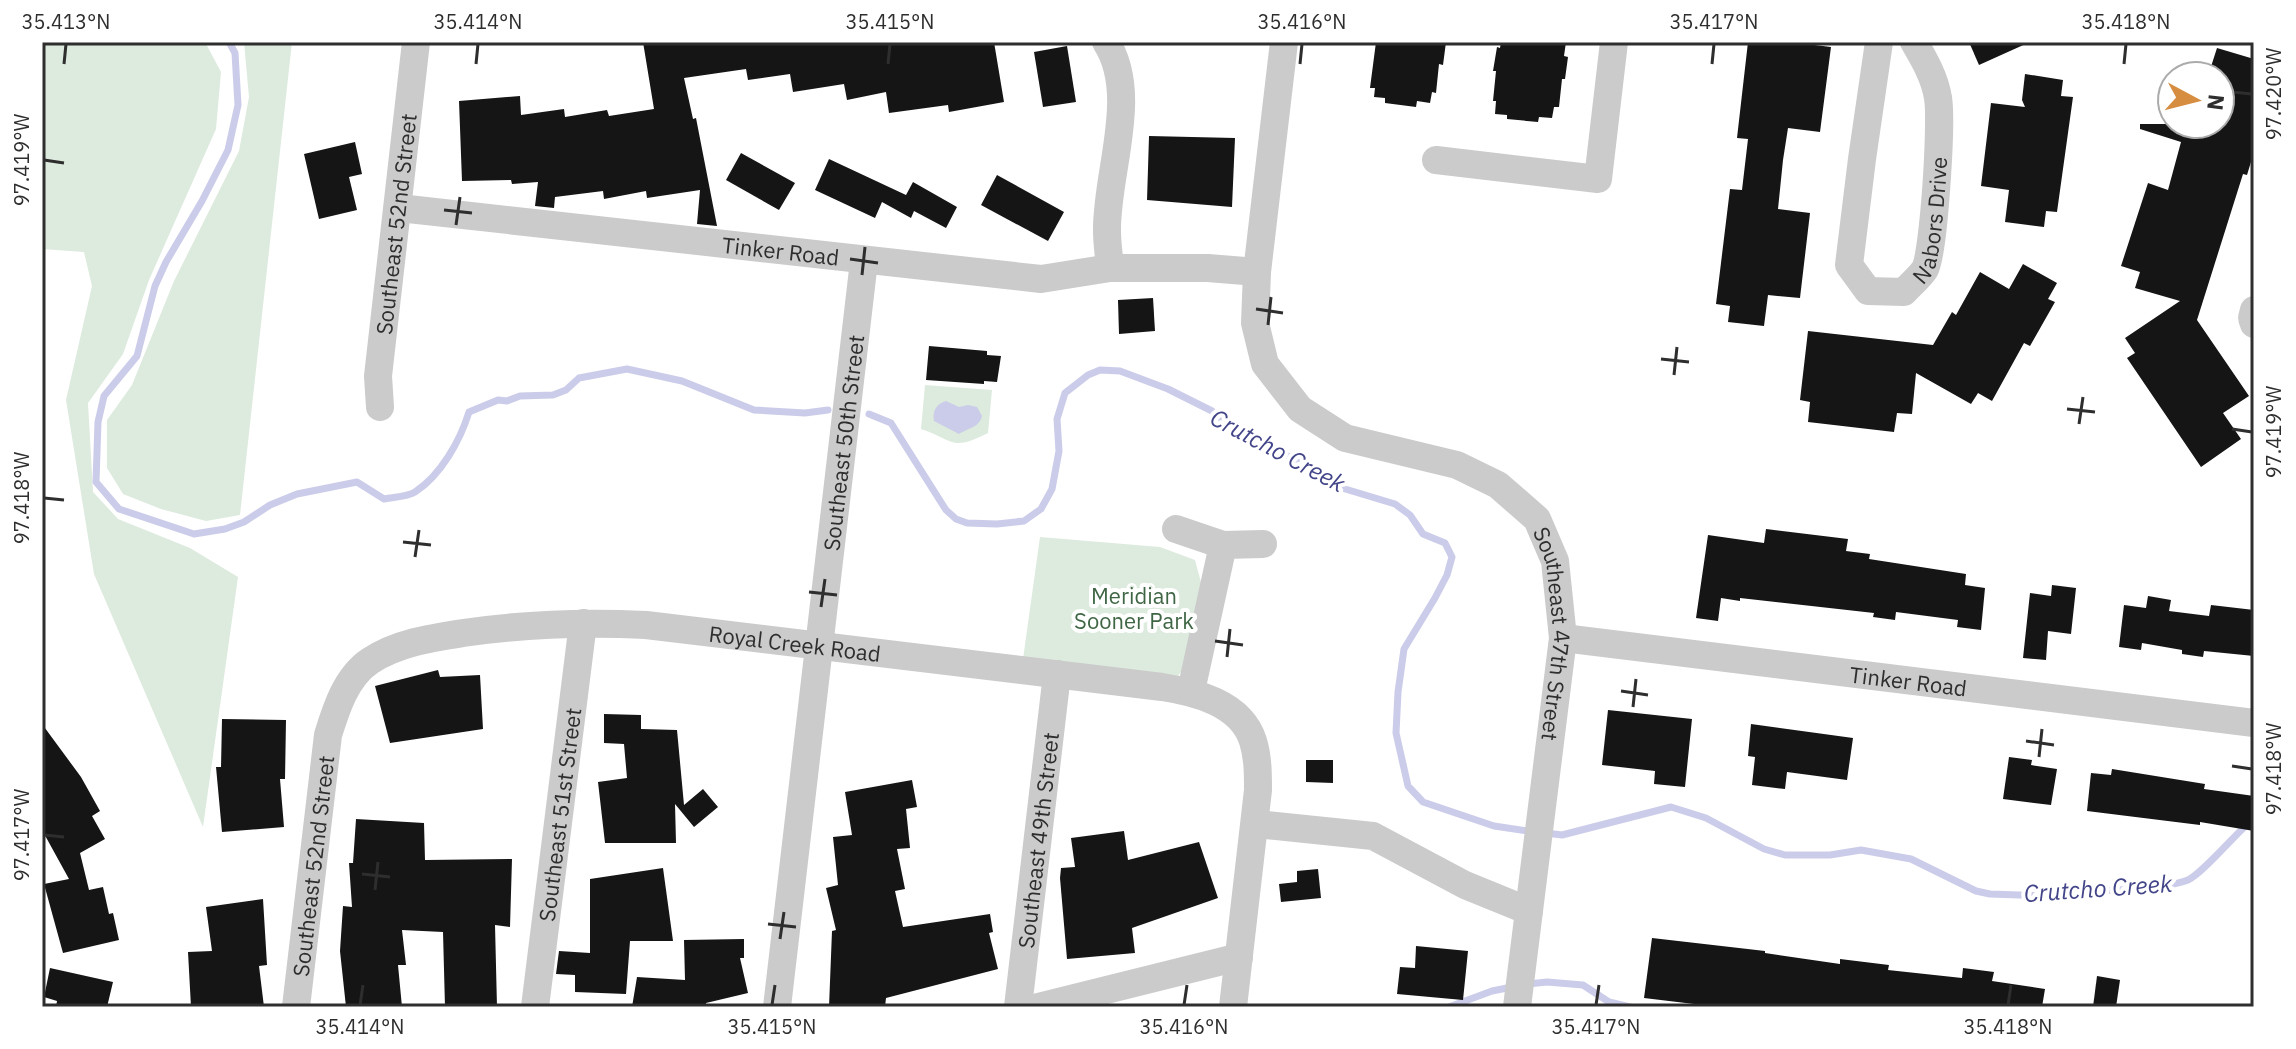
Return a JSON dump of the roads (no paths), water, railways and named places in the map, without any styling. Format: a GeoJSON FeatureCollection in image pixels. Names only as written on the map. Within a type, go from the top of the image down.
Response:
{"type":"FeatureCollection","features":[{"type":"Feature","properties":{"kind":"street","name":"Southeast 52nd Street"},"geometry":{"type":"LineString","coordinates":[[380,407],[378,376],[416,42]]}},
{"type":"Feature","properties":{"kind":"street","name":"Southeast 47th Street"},"geometry":{"type":"LineString","coordinates":[[1284,42],[1257,272],[1255,323],[1265,364],[1300,409],[1345,438],[1457,465],[1498,485],[1537,519],[1555,561],[1563,638],[1517,1007]]}},
{"type":"Feature","properties":{"kind":"street"},"geometry":{"type":"LineString","coordinates":[[1436,160],[1598,179],[1614,42]]}},
{"type":"Feature","properties":{"kind":"street","name":"Nabors Drive"},"geometry":{"type":"LineString","coordinates":[[1879,42],[1849,265],[1868,291],[1904,292],[1925,269],[1931,238],[1939,142],[1938,98],[1926,62],[1914,42]]}},
{"type":"Feature","properties":{"kind":"street"},"geometry":{"type":"LineString","coordinates":[[1110,47],[1121,97],[1106,230],[1110,268]]}},
{"type":"Feature","properties":{"kind":"street","name":"Tinker Road"},"geometry":{"type":"LineString","coordinates":[[399,208],[1041,279],[1110,268],[1208,268],[1257,272]]}},
{"type":"Feature","properties":{"kind":"street","name":"Southeast 50th Street"},"geometry":{"type":"LineString","coordinates":[[777,1007],[864,261]]}},
{"type":"Feature","properties":{"kind":"street"},"geometry":{"type":"LineString","coordinates":[[2254,310],[2254,324]]}},
{"type":"Feature","properties":{"kind":"street"},"geometry":{"type":"LineString","coordinates":[[1176,529],[1223,545],[1263,544]]}},
{"type":"Feature","properties":{"kind":"street"},"geometry":{"type":"LineString","coordinates":[[1191,691],[1223,545]]}},
{"type":"Feature","properties":{"kind":"street","name":"Royal Creek Road"},"geometry":{"type":"LineString","coordinates":[[352,681],[367,663],[420,640],[538,623],[583,623],[646,625],[1191,691],[1228,709],[1252,737],[1257,757],[1256,824]]}},
{"type":"Feature","properties":{"kind":"street","name":"Southeast 51st Street"},"geometry":{"type":"LineString","coordinates":[[535,1007],[583,623]]}},
{"type":"Feature","properties":{"kind":"street","name":"Tinker Road"},"geometry":{"type":"LineString","coordinates":[[1563,638],[2254,723]]}},
{"type":"Feature","properties":{"kind":"street","name":"Southeast 49th Street"},"geometry":{"type":"LineString","coordinates":[[1018,1007],[1057,674]]}},
{"type":"Feature","properties":{"kind":"street","name":"Southeast 52nd Street"},"geometry":{"type":"LineString","coordinates":[[296,1007],[328,735],[338,704],[352,681]]}},
{"type":"Feature","properties":{"kind":"street"},"geometry":{"type":"LineString","coordinates":[[1233,1007],[1256,824],[1373,836],[1465,885],[1529,911]]}},
{"type":"Feature","properties":{"kind":"street"},"geometry":{"type":"LineString","coordinates":[[1038,1007],[1239,957]]}},
{"type":"Feature","properties":{"kind":"water"},"geometry":{"type":"Polygon","coordinates":[[[946,401],[959,407],[977,407],[981,420],[959,434],[934,421],[936,408],[946,401]]]}},
{"type":"Feature","properties":{"kind":"waterway","name":"Crutcho Creek"},"geometry":{"type":"LineString","coordinates":[[229,42],[235,53],[238,105],[228,150],[155,286],[137,356],[104,396],[98,422],[96,482],[119,509],[194,534],[244,522],[270,505],[297,494],[357,482],[384,499],[408,495],[424,485],[441,467],[455,446],[469,412],[498,400],[553,395],[566,390],[579,378],[627,369],[682,381],[754,410],[805,413],[828,410]]}},
{"type":"Feature","properties":{"kind":"waterway","name":"Crutcho Creek"},"geometry":{"type":"LineString","coordinates":[[869,414],[891,423],[946,510],[967,523],[1024,521],[1041,509],[1052,489],[1059,451],[1057,419],[1065,393],[1088,375],[1100,370],[1120,371],[1168,389],[1212,411],[1235,430],[1300,462],[1332,485],[1395,504],[1410,515],[1423,534],[1445,543],[1452,557],[1447,575],[1404,649],[1396,733],[1408,786],[1423,802],[1494,826],[1534,832]]}},
{"type":"Feature","properties":{"kind":"waterway","name":"Crutcho Creek"},"geometry":{"type":"LineString","coordinates":[[1546,833],[1562,835],[1671,807],[1706,818],[1764,849],[1785,855],[1830,855],[1861,850],[1911,859],[1976,891],[2051,896],[2071,892],[2163,888],[2185,881],[2202,870],[2254,818]]}},
{"type":"Feature","properties":{"kind":"waterway"},"geometry":{"type":"LineString","coordinates":[[1528,984],[1583,985],[1609,1002],[1630,1007]]}},
{"type":"Feature","properties":{"kind":"waterway"},"geometry":{"type":"LineString","coordinates":[[1449,1007],[1512,987]]}},
{"type":"Feature","properties":{"kind":"park label","name":"Meridian Sooner Park"},"geometry":{"type":"Point","coordinates":[1134,608]}}]}
